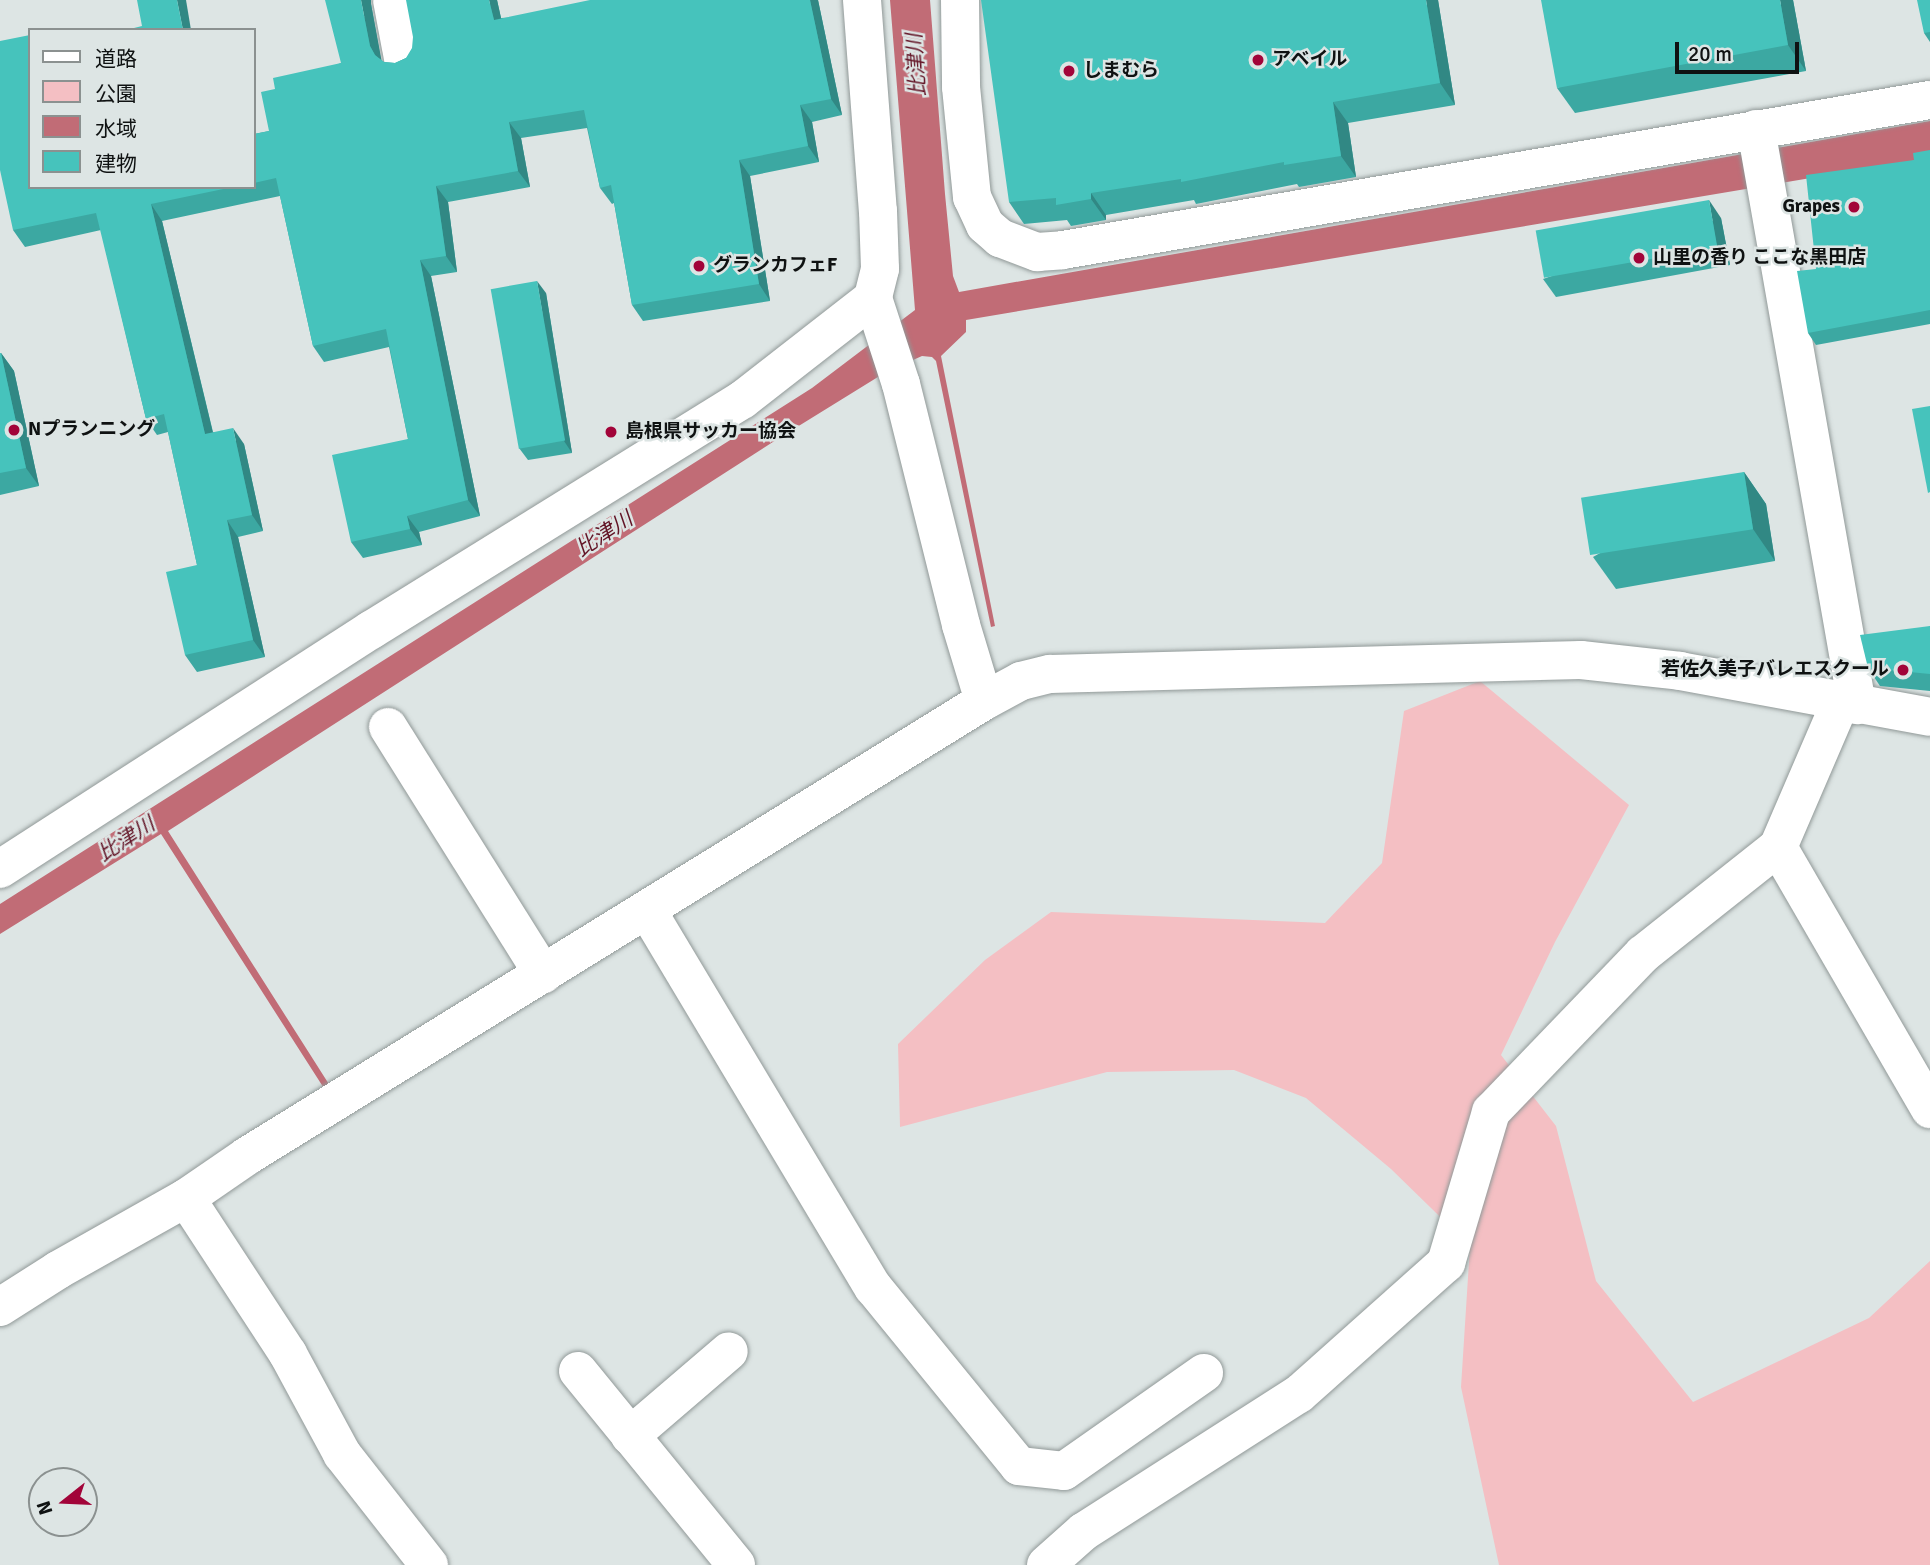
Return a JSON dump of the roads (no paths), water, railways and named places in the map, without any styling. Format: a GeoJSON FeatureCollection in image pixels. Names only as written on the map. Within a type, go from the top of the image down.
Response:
{"type":"FeatureCollection","features":[{"type":"Feature","properties":{"kind":"street"},"geometry":{"type":"LineString","coordinates":[[392,0],[404,58]]}},
{"type":"Feature","properties":{"kind":"street"},"geometry":{"type":"LineString","coordinates":[[862,0],[880,269],[878,311],[901,384],[961,625],[984,701]]}},
{"type":"Feature","properties":{"kind":"street"},"geometry":{"type":"LineString","coordinates":[[960,0],[961,87],[972,197],[985,225],[1000,238],[1037,252],[1063,250],[1757,135],[1930,100]]}},
{"type":"Feature","properties":{"kind":"street"},"geometry":{"type":"LineString","coordinates":[[1046,1565],[1083,1532],[1299,1394],[1446,1263],[1490,1112],[1643,954],[1778,847],[1849,703],[1757,135]]}},
{"type":"Feature","properties":{"kind":"street"},"geometry":{"type":"LineString","coordinates":[[0,869],[371,631],[742,400],[878,311]]}},
{"type":"Feature","properties":{"kind":"street"},"geometry":{"type":"LineString","coordinates":[[0,1307],[58,1270],[186,1198],[247,1156],[984,701],[1021,681],[1050,674],[1581,660],[1680,671],[1930,717]]}},
{"type":"Feature","properties":{"kind":"street"},"geometry":{"type":"LineString","coordinates":[[388,727],[543,974]]}},
{"type":"Feature","properties":{"kind":"street"},"geometry":{"type":"LineString","coordinates":[[1778,847],[1930,1110]]}},
{"type":"Feature","properties":{"kind":"street"},"geometry":{"type":"LineString","coordinates":[[647,910],[873,1287],[1019,1466],[1065,1471],[1204,1373]]}},
{"type":"Feature","properties":{"kind":"street"},"geometry":{"type":"LineString","coordinates":[[186,1198],[288,1354],[342,1454],[429,1565]]}},
{"type":"Feature","properties":{"kind":"street"},"geometry":{"type":"LineString","coordinates":[[630,1436],[729,1351]]}},
{"type":"Feature","properties":{"kind":"street"},"geometry":{"type":"LineString","coordinates":[[578,1371],[736,1565]]}},
{"type":"Feature","properties":{"kind":"water","name":"比津川"},"geometry":{"type":"Polygon","coordinates":[[[890,0],[930,0],[953,276],[959,292],[1930,121],[1930,158],[966,320],[966,332],[941,356],[995,626],[991,627],[936,361],[932,357],[922,356],[886,372],[776,440],[168,831],[332,1089],[327,1093],[161,834],[0,934],[0,904],[812,388],[915,310],[890,0]]]}},
{"type":"Feature","properties":{"kind":"place","name":"アベイル"},"geometry":{"type":"Point","coordinates":[1258,60]}},
{"type":"Feature","properties":{"kind":"place","name":"しまむら"},"geometry":{"type":"Point","coordinates":[1069,71]}},
{"type":"Feature","properties":{"kind":"place","name":"Grapes"},"geometry":{"type":"Point","coordinates":[1854,207]}},
{"type":"Feature","properties":{"kind":"place","name":"山里の香り ここな黒田店"},"geometry":{"type":"Point","coordinates":[1639,258]}},
{"type":"Feature","properties":{"kind":"place","name":"グランカフェF"},"geometry":{"type":"Point","coordinates":[699,266]}},
{"type":"Feature","properties":{"kind":"place","name":"Nプランニング"},"geometry":{"type":"Point","coordinates":[14,430]}},
{"type":"Feature","properties":{"kind":"place","name":"島根県サッカー協会"},"geometry":{"type":"Point","coordinates":[611,432]}},
{"type":"Feature","properties":{"kind":"place","name":"若佐久美子バレエスクール"},"geometry":{"type":"Point","coordinates":[1903,670]}}]}
